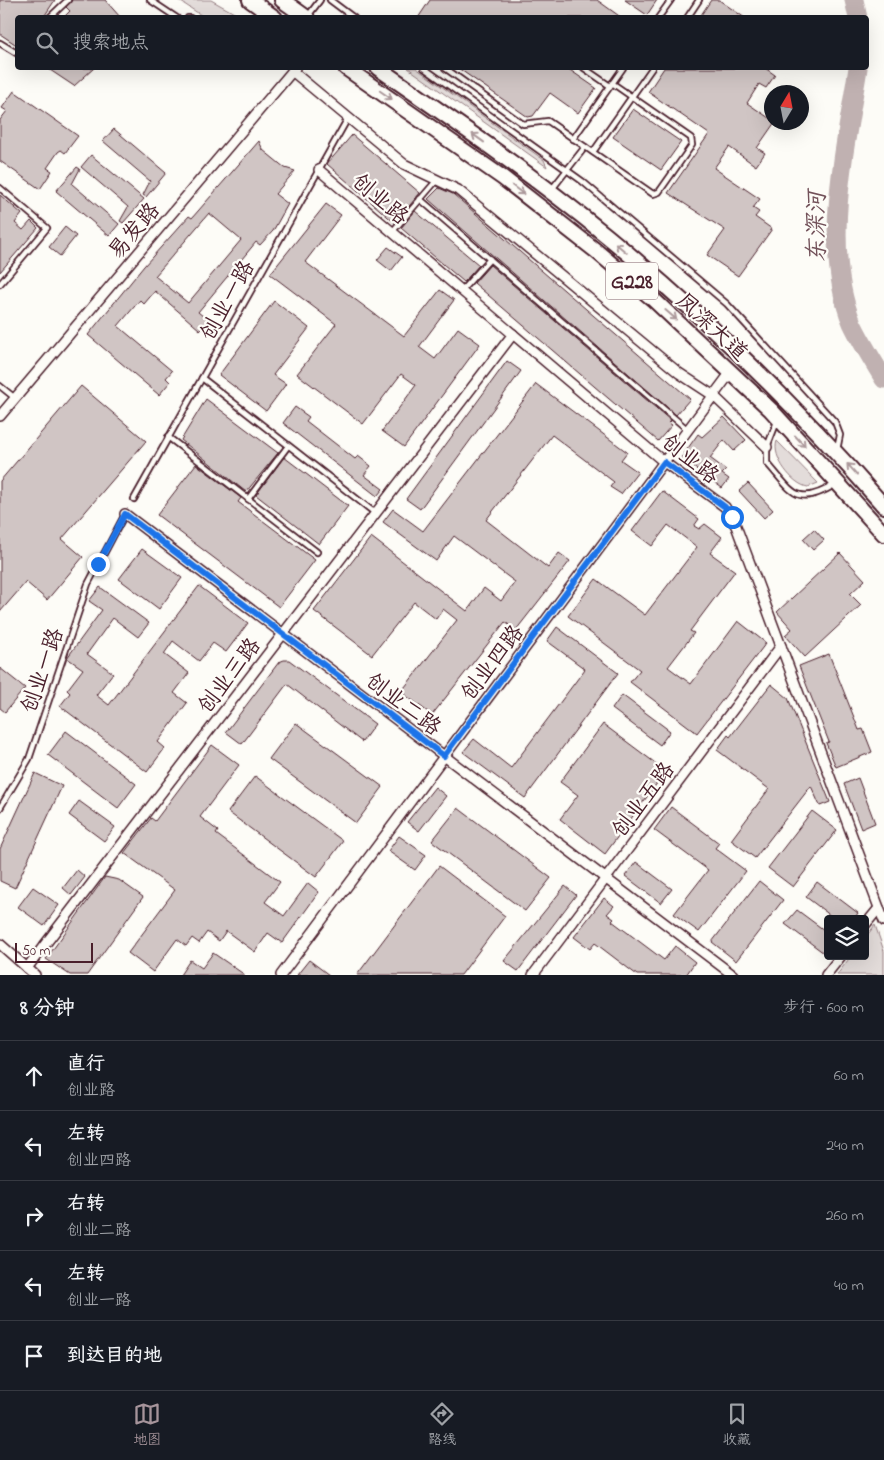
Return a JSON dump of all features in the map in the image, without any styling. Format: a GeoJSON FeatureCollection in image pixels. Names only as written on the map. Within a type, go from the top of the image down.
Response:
{"type":"FeatureCollection","features":[{"type":"Feature","properties":{"kind":"highway"},"geometry":{"type":"LineString","coordinates":[[250,0],[270,15]]}},
{"type":"Feature","properties":{"kind":"highway"},"geometry":{"type":"LineString","coordinates":[[282,0],[303,15]]}},
{"type":"Feature","properties":{"kind":"highway","name":"凤深大道"},"geometry":{"type":"LineString","coordinates":[[349,70],[541,207],[654,300],[732,372],[778,418],[839,482],[884,534]]}},
{"type":"Feature","properties":{"kind":"highway","name":"凤深大道"},"geometry":{"type":"LineString","coordinates":[[381,70],[550,192],[607,236],[688,306],[754,368],[836,452],[884,506]]}},
{"type":"Feature","properties":{"kind":"street","name":"易发路"},"geometry":{"type":"LineString","coordinates":[[0,416],[293,70]]}},
{"type":"Feature","properties":{"kind":"street"},"geometry":{"type":"LineString","coordinates":[[295,70],[348,118],[404,164],[458,190],[679,373],[714,396],[767,447]]}},
{"type":"Feature","properties":{"kind":"street","name":"创业路"},"geometry":{"type":"LineString","coordinates":[[318,170],[664,462],[725,507],[732,517],[884,921]]}},
{"type":"Feature","properties":{"kind":"street","name":"创业三路"},"geometry":{"type":"LineString","coordinates":[[27,968],[513,334]]}},
{"type":"Feature","properties":{"kind":"street","name":"创业四路"},"geometry":{"type":"LineString","coordinates":[[281,975],[732,372]]}},
{"type":"Feature","properties":{"kind":"street","name":"创业二路"},"geometry":{"type":"LineString","coordinates":[[125,514],[733,975]]}},
{"type":"Feature","properties":{"kind":"street","name":"创业五路"},"geometry":{"type":"LineString","coordinates":[[533,975],[781,646]]}},
{"type":"Feature","properties":{"kind":"street"},"geometry":{"type":"LineString","coordinates":[[869,921],[879,908]]}},
{"type":"Feature","properties":{"kind":"street"},"geometry":{"type":"LineString","coordinates":[[0,944],[35,975]]}},
{"type":"Feature","properties":{"kind":"street"},"geometry":{"type":"LineString","coordinates":[[826,975],[838,960]]}},
{"type":"Feature","properties":{"kind":"lane"},"geometry":{"type":"LineString","coordinates":[[52,15],[68,0]]}},
{"type":"Feature","properties":{"kind":"lane"},"geometry":{"type":"LineString","coordinates":[[150,0],[172,15]]}},
{"type":"Feature","properties":{"kind":"lane"},"geometry":{"type":"LineString","coordinates":[[309,15],[320,0]]}},
{"type":"Feature","properties":{"kind":"lane"},"geometry":{"type":"LineString","coordinates":[[330,0],[350,15]]}},
{"type":"Feature","properties":{"kind":"lane"},"geometry":{"type":"LineString","coordinates":[[660,15],[671,0]]}},
{"type":"Feature","properties":{"kind":"lane"},"geometry":{"type":"LineString","coordinates":[[689,15],[699,0]]}},
{"type":"Feature","properties":{"kind":"lane"},"geometry":{"type":"LineString","coordinates":[[0,42],[15,52]]}},
{"type":"Feature","properties":{"kind":"lane"},"geometry":{"type":"LineString","coordinates":[[427,70],[568,170],[745,321],[835,422],[840,435],[836,452]]}},
{"type":"Feature","properties":{"kind":"lane"},"geometry":{"type":"LineString","coordinates":[[448,70],[523,124],[548,121],[653,194],[659,192],[692,145],[691,138],[632,96],[587,70]]}},
{"type":"Feature","properties":{"kind":"lane"},"geometry":{"type":"LineString","coordinates":[[573,138],[622,70]]}},
{"type":"Feature","properties":{"kind":"lane"},"geometry":{"type":"LineString","coordinates":[[593,152],[651,70]]}},
{"type":"Feature","properties":{"kind":"lane","name":"创业一路"},"geometry":{"type":"LineString","coordinates":[[134,499],[348,118]]}},
{"type":"Feature","properties":{"kind":"lane"},"geometry":{"type":"LineString","coordinates":[[550,192],[585,147]]}},
{"type":"Feature","properties":{"kind":"lane"},"geometry":{"type":"LineString","coordinates":[[392,232],[437,180]]}},
{"type":"Feature","properties":{"kind":"lane"},"geometry":{"type":"LineString","coordinates":[[0,188],[47,228],[0,284]]}},
{"type":"Feature","properties":{"kind":"lane"},"geometry":{"type":"LineString","coordinates":[[420,199],[688,430]]}},
{"type":"Feature","properties":{"kind":"lane"},"geometry":{"type":"LineString","coordinates":[[462,291],[490,259]]}},
{"type":"Feature","properties":{"kind":"lane"},"geometry":{"type":"LineString","coordinates":[[202,378],[376,513]]}},
{"type":"Feature","properties":{"kind":"lane"},"geometry":{"type":"LineString","coordinates":[[0,386],[15,398]]}},
{"type":"Feature","properties":{"kind":"lane"},"geometry":{"type":"LineString","coordinates":[[778,418],[767,447],[767,463],[796,495],[809,497],[820,494],[839,482]]}},
{"type":"Feature","properties":{"kind":"lane"},"geometry":{"type":"LineString","coordinates":[[168,437],[317,552]]}},
{"type":"Feature","properties":{"kind":"lane"},"geometry":{"type":"LineString","coordinates":[[248,499],[288,446]]}},
{"type":"Feature","properties":{"kind":"lane","name":"创业一路"},"geometry":{"type":"LineString","coordinates":[[0,808],[29,759],[88,584],[125,514]]}},
{"type":"Feature","properties":{"kind":"shaded area"},"geometry":{"type":"Polygon","coordinates":[[[178,0],[211,0],[236,14],[242,15],[201,15],[178,0]]]}},
{"type":"Feature","properties":{"kind":"shaded area"},"geometry":{"type":"Polygon","coordinates":[[[411,70],[419,70],[544,160],[547,167],[411,70]]]}},
{"type":"Feature","properties":{"kind":"shaded area"},"geometry":{"type":"Polygon","coordinates":[[[777,441],[818,483],[808,487],[790,476],[777,455],[777,441]]]}},
{"type":"Feature","properties":{"kind":"shaded area"},"geometry":{"type":"Polygon","coordinates":[[[875,925],[884,951],[884,975],[837,975],[848,960],[869,960],[869,933],[875,925]]]}},
{"type":"Feature","properties":{"kind":"building"},"geometry":{"type":"Polygon","coordinates":[[[0,0],[55,0],[45,15],[15,15],[15,44],[0,34],[0,0]]]}},
{"type":"Feature","properties":{"kind":"building"},"geometry":{"type":"Polygon","coordinates":[[[72,0],[105,0],[118,15],[66,15],[70,11],[66,7],[72,0]]]}},
{"type":"Feature","properties":{"kind":"building"},"geometry":{"type":"Polygon","coordinates":[[[430,0],[597,0],[618,15],[420,15],[430,0]]]}},
{"type":"Feature","properties":{"kind":"building"},"geometry":{"type":"Polygon","coordinates":[[[625,0],[657,0],[647,15],[625,0]]]}},
{"type":"Feature","properties":{"kind":"building"},"geometry":{"type":"Polygon","coordinates":[[[711,0],[719,0],[741,15],[701,15],[711,0]]]}},
{"type":"Feature","properties":{"kind":"building"},"geometry":{"type":"Polygon","coordinates":[[[50,70],[92,70],[74,86],[50,70]]]}},
{"type":"Feature","properties":{"kind":"building"},"geometry":{"type":"Polygon","coordinates":[[[461,70],[570,70],[596,88],[578,113],[550,93],[533,116],[528,117],[461,70]]]}},
{"type":"Feature","properties":{"kind":"building"},"geometry":{"type":"Polygon","coordinates":[[[663,70],[768,70],[775,75],[768,85],[764,85],[764,87],[759,84],[747,103],[764,115],[764,130],[769,130],[757,148],[765,153],[756,166],[729,147],[714,168],[760,199],[753,208],[759,212],[755,217],[772,229],[738,276],[707,255],[725,230],[668,193],[709,134],[648,92],[663,70]]]}},
{"type":"Feature","properties":{"kind":"building"},"geometry":{"type":"Polygon","coordinates":[[[14,91],[78,136],[65,153],[61,150],[58,152],[47,168],[52,171],[40,189],[0,161],[0,120],[7,111],[2,108],[14,91]]]}},
{"type":"Feature","properties":{"kind":"building"},"geometry":{"type":"Polygon","coordinates":[[[633,109],[681,142],[661,170],[613,137],[633,109]]]}},
{"type":"Feature","properties":{"kind":"building"},"geometry":{"type":"Polygon","coordinates":[[[114,129],[166,173],[146,197],[143,195],[150,181],[103,141],[114,129]]]}},
{"type":"Feature","properties":{"kind":"building"},"geometry":{"type":"Polygon","coordinates":[[[352,135],[420,193],[395,223],[327,164],[352,135]]]}},
{"type":"Feature","properties":{"kind":"building"},"geometry":{"type":"Polygon","coordinates":[[[259,141],[263,150],[285,168],[295,171],[275,194],[288,204],[273,231],[260,245],[256,242],[198,312],[209,321],[200,330],[155,291],[144,304],[140,300],[118,326],[172,371],[166,378],[170,382],[159,395],[88,335],[144,266],[189,216],[192,218],[259,141]],[[209,213],[155,276],[188,303],[241,240],[209,213]]]}},
{"type":"Feature","properties":{"kind":"building"},"geometry":{"type":"Polygon","coordinates":[[[91,155],[144,199],[123,223],[120,221],[128,207],[81,167],[91,155]]]}},
{"type":"Feature","properties":{"kind":"building"},"geometry":{"type":"Polygon","coordinates":[[[77,167],[80,169],[72,184],[119,224],[109,236],[56,191],[77,167]]]}},
{"type":"Feature","properties":{"kind":"building"},"geometry":{"type":"Polygon","coordinates":[[[439,188],[453,194],[690,399],[676,415],[428,199],[439,188]]]}},
{"type":"Feature","properties":{"kind":"building"},"geometry":{"type":"Polygon","coordinates":[[[0,195],[22,214],[15,223],[23,230],[31,221],[38,228],[0,272],[0,195]]]}},
{"type":"Feature","properties":{"kind":"building"},"geometry":{"type":"Polygon","coordinates":[[[326,204],[341,215],[305,262],[404,336],[440,290],[454,300],[419,347],[435,359],[458,328],[480,344],[404,447],[382,431],[416,385],[401,374],[363,424],[297,374],[336,324],[270,274],[326,204]]]}},
{"type":"Feature","properties":{"kind":"building"},"geometry":{"type":"Polygon","coordinates":[[[415,211],[479,265],[464,282],[401,228],[415,211]]]}},
{"type":"Feature","properties":{"kind":"building"},"geometry":{"type":"Polygon","coordinates":[[[65,227],[76,236],[60,256],[49,247],[65,227]]]}},
{"type":"Feature","properties":{"kind":"building"},"geometry":{"type":"Polygon","coordinates":[[[388,247],[402,257],[391,271],[377,260],[388,247]]]}},
{"type":"Feature","properties":{"kind":"building"},"geometry":{"type":"Polygon","coordinates":[[[490,265],[671,421],[669,423],[672,425],[658,441],[474,283],[490,265]]]}},
{"type":"Feature","properties":{"kind":"building"},"geometry":{"type":"Polygon","coordinates":[[[274,301],[309,328],[273,375],[286,384],[266,411],[219,375],[274,301]]]}},
{"type":"Feature","properties":{"kind":"building"},"geometry":{"type":"Polygon","coordinates":[[[507,361],[521,371],[420,509],[406,499],[507,361]]]}},
{"type":"Feature","properties":{"kind":"building"},"geometry":{"type":"Polygon","coordinates":[[[536,384],[627,452],[621,460],[638,472],[621,494],[610,487],[614,482],[552,435],[486,520],[548,568],[559,553],[570,561],[516,630],[505,622],[432,715],[401,692],[457,620],[443,609],[436,619],[414,602],[372,655],[314,611],[371,537],[467,611],[484,588],[501,601],[515,582],[454,536],[436,561],[383,522],[393,509],[423,531],[536,384]]]}},
{"type":"Feature","properties":{"kind":"building"},"geometry":{"type":"Polygon","coordinates":[[[81,386],[146,441],[62,539],[83,557],[47,600],[26,582],[0,612],[0,481],[81,386]]]}},
{"type":"Feature","properties":{"kind":"building"},"geometry":{"type":"Polygon","coordinates":[[[206,399],[278,453],[246,492],[181,440],[206,399]]]}},
{"type":"Feature","properties":{"kind":"building"},"geometry":{"type":"Polygon","coordinates":[[[295,407],[309,417],[306,421],[355,459],[358,456],[371,466],[364,475],[383,489],[377,496],[283,423],[295,407]]]}},
{"type":"Feature","properties":{"kind":"building"},"geometry":{"type":"Polygon","coordinates":[[[724,417],[746,440],[734,451],[724,440],[710,458],[726,470],[722,474],[729,479],[722,488],[681,458],[698,434],[702,437],[724,417]]]}},
{"type":"Feature","properties":{"kind":"building"},"geometry":{"type":"Polygon","coordinates":[[[284,457],[348,506],[319,544],[256,495],[284,457]]]}},
{"type":"Feature","properties":{"kind":"building"},"geometry":{"type":"Polygon","coordinates":[[[196,464],[241,498],[238,502],[315,560],[279,607],[157,515],[196,464]]]}},
{"type":"Feature","properties":{"kind":"building"},"geometry":{"type":"Polygon","coordinates":[[[748,483],[773,510],[764,518],[739,491],[748,483]]]}},
{"type":"Feature","properties":{"kind":"building"},"geometry":{"type":"Polygon","coordinates":[[[662,491],[699,519],[694,526],[699,529],[705,524],[722,537],[710,553],[735,571],[690,631],[694,633],[668,667],[691,684],[738,621],[766,643],[697,733],[630,682],[640,670],[568,616],[596,579],[645,615],[697,547],[668,525],[652,546],[632,531],[662,491]]]}},
{"type":"Feature","properties":{"kind":"building"},"geometry":{"type":"Polygon","coordinates":[[[814,529],[824,540],[813,550],[803,539],[814,529]]]}},
{"type":"Feature","properties":{"kind":"building"},"geometry":{"type":"Polygon","coordinates":[[[142,549],[182,578],[159,609],[119,579],[142,549]]]}},
{"type":"Feature","properties":{"kind":"building"},"geometry":{"type":"Polygon","coordinates":[[[840,553],[865,580],[850,594],[861,605],[805,657],[785,635],[792,629],[777,612],[840,553]]]}},
{"type":"Feature","properties":{"kind":"building"},"geometry":{"type":"Polygon","coordinates":[[[199,586],[248,623],[226,652],[213,643],[199,661],[173,641],[164,654],[189,673],[174,693],[187,703],[158,742],[165,748],[147,772],[60,706],[70,693],[67,690],[83,669],[67,658],[102,610],[89,601],[100,587],[149,623],[138,637],[113,618],[87,654],[113,673],[96,695],[109,705],[199,586]]]}},
{"type":"Feature","properties":{"kind":"building"},"geometry":{"type":"Polygon","coordinates":[[[557,627],[618,673],[525,798],[463,752],[474,739],[511,768],[585,669],[547,641],[557,627]]]}},
{"type":"Feature","properties":{"kind":"building"},"geometry":{"type":"Polygon","coordinates":[[[829,654],[859,730],[863,729],[872,752],[836,767],[826,743],[829,742],[799,666],[829,654]]]}},
{"type":"Feature","properties":{"kind":"building"},"geometry":{"type":"Polygon","coordinates":[[[289,660],[375,724],[362,742],[287,684],[242,744],[226,732],[279,662],[289,660]]]}},
{"type":"Feature","properties":{"kind":"building"},"geometry":{"type":"Polygon","coordinates":[[[0,668],[25,688],[5,712],[0,708],[0,668]]]}},
{"type":"Feature","properties":{"kind":"building"},"geometry":{"type":"Polygon","coordinates":[[[771,684],[788,698],[830,802],[820,806],[811,786],[755,858],[731,840],[769,789],[717,750],[728,735],[730,737],[771,684]]]}},
{"type":"Feature","properties":{"kind":"building"},"geometry":{"type":"Polygon","coordinates":[[[622,695],[670,731],[660,745],[612,709],[622,695]]]}},
{"type":"Feature","properties":{"kind":"building"},"geometry":{"type":"Polygon","coordinates":[[[296,723],[383,787],[356,823],[269,759],[296,723]]]}},
{"type":"Feature","properties":{"kind":"building"},"geometry":{"type":"Polygon","coordinates":[[[603,724],[666,771],[605,854],[560,819],[578,795],[560,782],[603,724]]]}},
{"type":"Feature","properties":{"kind":"building"},"geometry":{"type":"Polygon","coordinates":[[[66,731],[136,784],[118,808],[48,755],[66,731]]]}},
{"type":"Feature","properties":{"kind":"building"},"geometry":{"type":"Polygon","coordinates":[[[212,745],[239,765],[200,817],[218,831],[216,834],[280,882],[265,902],[284,916],[308,883],[319,892],[282,943],[268,933],[255,952],[226,931],[219,941],[207,932],[199,943],[192,938],[186,946],[177,939],[153,972],[128,953],[175,890],[124,853],[151,818],[155,821],[212,745]]]}},
{"type":"Feature","properties":{"kind":"building"},"geometry":{"type":"Polygon","coordinates":[[[35,773],[62,786],[15,888],[0,881],[0,849],[35,773]]]}},
{"type":"Feature","properties":{"kind":"building"},"geometry":{"type":"Polygon","coordinates":[[[255,776],[343,841],[316,877],[228,812],[255,776]]]}},
{"type":"Feature","properties":{"kind":"building"},"geometry":{"type":"Polygon","coordinates":[[[858,778],[875,823],[861,829],[844,784],[858,778]]]}},
{"type":"Feature","properties":{"kind":"building"},"geometry":{"type":"Polygon","coordinates":[[[435,787],[446,796],[419,831],[407,822],[435,787]]]}},
{"type":"Feature","properties":{"kind":"building"},"geometry":{"type":"Polygon","coordinates":[[[79,801],[115,827],[104,841],[69,815],[79,801]]]}},
{"type":"Feature","properties":{"kind":"building"},"geometry":{"type":"Polygon","coordinates":[[[671,807],[719,843],[715,848],[746,871],[699,932],[674,914],[708,870],[654,830],[671,807]]]}},
{"type":"Feature","properties":{"kind":"building"},"geometry":{"type":"Polygon","coordinates":[[[458,808],[551,878],[525,911],[432,841],[458,808]]]}},
{"type":"Feature","properties":{"kind":"building"},"geometry":{"type":"Polygon","coordinates":[[[812,811],[837,830],[793,887],[768,868],[812,811]]]}},
{"type":"Feature","properties":{"kind":"building"},"geometry":{"type":"Polygon","coordinates":[[[399,836],[426,855],[415,870],[388,851],[399,836]]]}},
{"type":"Feature","properties":{"kind":"building"},"geometry":{"type":"Polygon","coordinates":[[[636,862],[672,889],[661,903],[625,876],[636,862]]]}},
{"type":"Feature","properties":{"kind":"building"},"geometry":{"type":"Polygon","coordinates":[[[439,866],[505,916],[461,975],[357,975],[439,866]]]}},
{"type":"Feature","properties":{"kind":"building"},"geometry":{"type":"Polygon","coordinates":[[[77,870],[85,877],[71,895],[63,888],[77,870]]]}},
{"type":"Feature","properties":{"kind":"building"},"geometry":{"type":"Polygon","coordinates":[[[105,877],[119,880],[143,897],[87,975],[70,975],[46,959],[105,877]]]}},
{"type":"Feature","properties":{"kind":"building"},"geometry":{"type":"Polygon","coordinates":[[[759,881],[783,900],[736,961],[712,942],[759,881]]]}},
{"type":"Feature","properties":{"kind":"building"},"geometry":{"type":"Polygon","coordinates":[[[817,882],[858,913],[857,915],[830,915],[806,897],[817,882]]]}},
{"type":"Feature","properties":{"kind":"building"},"geometry":{"type":"Polygon","coordinates":[[[565,886],[576,895],[518,971],[504,961],[565,886]]]}},
{"type":"Feature","properties":{"kind":"building"},"geometry":{"type":"Polygon","coordinates":[[[33,887],[59,905],[44,926],[18,907],[33,887]]]}},
{"type":"Feature","properties":{"kind":"building"},"geometry":{"type":"Polygon","coordinates":[[[604,898],[614,906],[607,914],[614,919],[612,921],[664,960],[675,946],[695,962],[686,975],[637,975],[595,943],[590,949],[574,937],[604,898]]]}},
{"type":"Feature","properties":{"kind":"building"},"geometry":{"type":"Polygon","coordinates":[[[797,910],[824,930],[824,953],[785,924],[797,910]]]}},
{"type":"Feature","properties":{"kind":"building"},"geometry":{"type":"Polygon","coordinates":[[[213,953],[245,975],[180,975],[190,960],[202,968],[213,953]]]}},
{"type":"Feature","properties":{"kind":"building"},"geometry":{"type":"Polygon","coordinates":[[[309,960],[329,975],[297,975],[309,960]]]}},
{"type":"Feature","properties":{"kind":"waterway","name":"东深河"},"geometry":{"type":"LineString","coordinates":[[854,0],[857,15]]}},
{"type":"Feature","properties":{"kind":"waterway","name":"东深河"},"geometry":{"type":"LineString","coordinates":[[858,70],[839,196],[838,262],[843,293],[852,323],[884,379]]}},
{"type":"Feature","properties":{"kind":"route"},"geometry":{"type":"LineString","coordinates":[[98,564],[125,514],[444,756],[664,462],[725,507],[732,517]]}}]}
